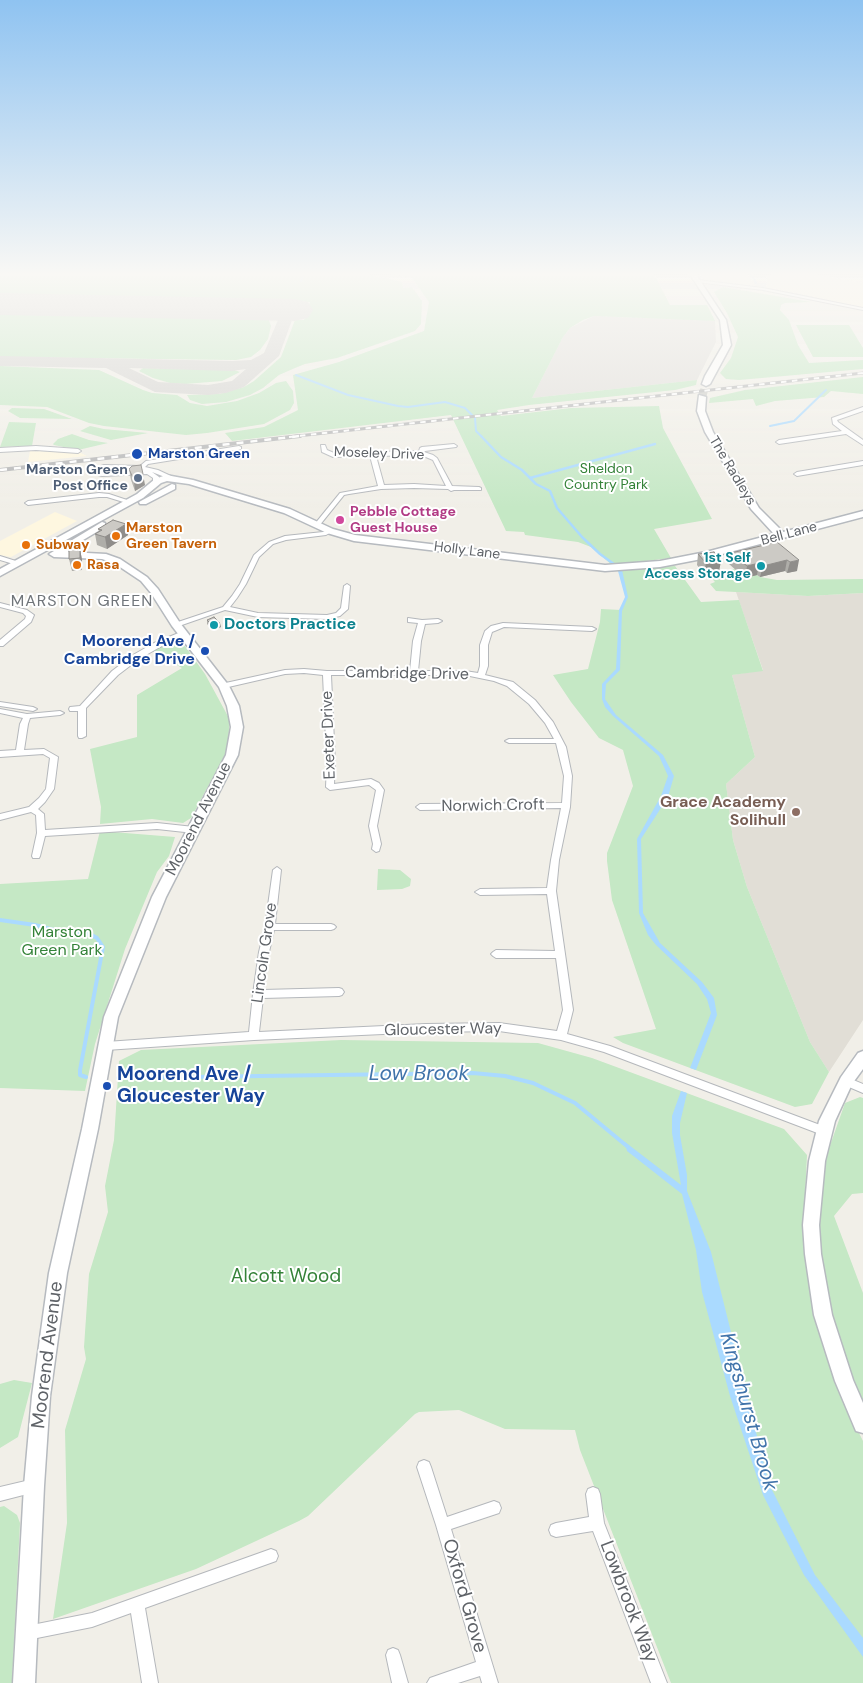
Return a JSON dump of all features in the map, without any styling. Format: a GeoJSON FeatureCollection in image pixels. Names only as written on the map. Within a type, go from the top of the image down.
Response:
{"type":"FeatureCollection","features":[{"type":"Feature","properties":{"kind":"street"},"geometry":{"type":"LineString","coordinates":[[706,384],[722,352]]}},
{"type":"Feature","properties":{"kind":"street","name":"The Radleys"},"geometry":{"type":"LineString","coordinates":[[702,398],[701,411],[709,432],[755,508],[781,536]]}},
{"type":"Feature","properties":{"kind":"street"},"geometry":{"type":"LineString","coordinates":[[863,409],[834,419],[847,432],[863,443]]}},
{"type":"Feature","properties":{"kind":"street"},"geometry":{"type":"LineString","coordinates":[[778,442],[847,432]]}},
{"type":"Feature","properties":{"kind":"street","name":"Moseley Drive"},"geometry":{"type":"LineString","coordinates":[[323,446],[324,452],[332,455],[421,453],[435,459],[452,489]]}},
{"type":"Feature","properties":{"kind":"street"},"geometry":{"type":"LineString","coordinates":[[421,453],[422,449],[454,446]]}},
{"type":"Feature","properties":{"kind":"street"},"geometry":{"type":"LineString","coordinates":[[0,450],[36,448],[78,451]]}},
{"type":"Feature","properties":{"kind":"street"},"geometry":{"type":"LineString","coordinates":[[142,468],[146,463],[239,448]]}},
{"type":"Feature","properties":{"kind":"street"},"geometry":{"type":"LineString","coordinates":[[373,455],[381,488]]}},
{"type":"Feature","properties":{"kind":"street"},"geometry":{"type":"LineString","coordinates":[[797,474],[863,463]]}},
{"type":"Feature","properties":{"kind":"street"},"geometry":{"type":"LineString","coordinates":[[0,573],[17,563],[50,550],[130,502],[156,483],[156,477],[148,472],[102,474],[94,471],[98,467],[142,468],[174,483]]}},
{"type":"Feature","properties":{"kind":"street","name":"Holly Lane"},"geometry":{"type":"LineString","coordinates":[[156,483],[163,488],[174,483],[205,487],[287,511],[330,531],[354,538],[590,567],[622,568]]}},
{"type":"Feature","properties":{"kind":"street"},"geometry":{"type":"LineString","coordinates":[[50,550],[68,547],[174,483]]}},
{"type":"Feature","properties":{"kind":"street","name":"Moseley Drive"},"geometry":{"type":"LineString","coordinates":[[316,525],[342,494],[381,488],[414,486],[479,489]]}},
{"type":"Feature","properties":{"kind":"street"},"geometry":{"type":"LineString","coordinates":[[28,503],[99,495],[107,495],[130,502]]}},
{"type":"Feature","properties":{"kind":"street","name":"Bell Lane"},"geometry":{"type":"LineString","coordinates":[[622,568],[699,557],[862,516]]}},
{"type":"Feature","properties":{"kind":"street"},"geometry":{"type":"LineString","coordinates":[[176,624],[225,608],[236,597],[256,556],[270,543],[285,538],[324,534],[330,531]]}},
{"type":"Feature","properties":{"kind":"street"},"geometry":{"type":"LineString","coordinates":[[68,547],[74,553],[86,554]]}},
{"type":"Feature","properties":{"kind":"street"},"geometry":{"type":"LineString","coordinates":[[50,550],[86,554]]}},
{"type":"Feature","properties":{"kind":"street","name":"Moorend Avenue"},"geometry":{"type":"LineString","coordinates":[[24,1683],[34,1486],[41,1396],[58,1273],[108,1039],[122,1006],[122,993],[130,966],[159,896],[212,798],[232,755],[237,727],[236,714],[230,696],[224,686],[176,624],[155,591],[144,579],[117,560],[86,554]]}},
{"type":"Feature","properties":{"kind":"street"},"geometry":{"type":"LineString","coordinates":[[0,558],[17,563]]}},
{"type":"Feature","properties":{"kind":"street"},"geometry":{"type":"LineString","coordinates":[[225,608],[258,615],[327,617],[338,615],[344,609],[347,586]]}},
{"type":"Feature","properties":{"kind":"street"},"geometry":{"type":"LineString","coordinates":[[0,605],[26,611],[30,615],[28,620],[0,644]]}},
{"type":"Feature","properties":{"kind":"street"},"geometry":{"type":"LineString","coordinates":[[411,620],[422,622],[438,621]]}},
{"type":"Feature","properties":{"kind":"street"},"geometry":{"type":"LineString","coordinates":[[414,672],[417,641],[422,622]]}},
{"type":"Feature","properties":{"kind":"street"},"geometry":{"type":"LineString","coordinates":[[481,675],[484,666],[486,638],[490,632],[503,625],[592,630]]}},
{"type":"Feature","properties":{"kind":"street"},"geometry":{"type":"LineString","coordinates":[[82,736],[77,708],[115,673],[157,645],[184,634]]}},
{"type":"Feature","properties":{"kind":"street","name":"Cambridge Drive"},"geometry":{"type":"LineString","coordinates":[[224,686],[285,672],[464,673],[481,675],[510,684],[524,693],[549,722],[562,747],[568,776],[566,807],[555,860],[552,891],[568,1010],[561,1036]]}},
{"type":"Feature","properties":{"kind":"street","name":"Exeter Drive"},"geometry":{"type":"LineString","coordinates":[[327,673],[331,764],[330,787],[371,782],[376,784],[380,790],[373,826],[377,844],[376,849]]}},
{"type":"Feature","properties":{"kind":"street"},"geometry":{"type":"LineString","coordinates":[[0,704],[33,709]]}},
{"type":"Feature","properties":{"kind":"street"},"geometry":{"type":"LineString","coordinates":[[0,711],[27,716],[60,713]]}},
{"type":"Feature","properties":{"kind":"street"},"geometry":{"type":"LineString","coordinates":[[20,752],[27,716]]}},
{"type":"Feature","properties":{"kind":"street"},"geometry":{"type":"LineString","coordinates":[[509,741],[559,741]]}},
{"type":"Feature","properties":{"kind":"street"},"geometry":{"type":"LineString","coordinates":[[0,754],[44,752],[54,757],[50,789],[32,809],[0,817]]}},
{"type":"Feature","properties":{"kind":"street","name":"Norwich Croft"},"geometry":{"type":"LineString","coordinates":[[420,807],[560,805],[566,807]]}},
{"type":"Feature","properties":{"kind":"street"},"geometry":{"type":"LineString","coordinates":[[32,809],[40,814],[41,833],[36,856]]}},
{"type":"Feature","properties":{"kind":"street"},"geometry":{"type":"LineString","coordinates":[[41,833],[157,826],[194,830]]}},
{"type":"Feature","properties":{"kind":"street","name":"Lincoln Grove"},"geometry":{"type":"LineString","coordinates":[[254,1036],[258,994],[270,927],[277,870]]}},
{"type":"Feature","properties":{"kind":"street"},"geometry":{"type":"LineString","coordinates":[[480,892],[552,891]]}},
{"type":"Feature","properties":{"kind":"street"},"geometry":{"type":"LineString","coordinates":[[270,927],[331,927]]}},
{"type":"Feature","properties":{"kind":"street"},"geometry":{"type":"LineString","coordinates":[[496,954],[560,955]]}},
{"type":"Feature","properties":{"kind":"street"},"geometry":{"type":"LineString","coordinates":[[258,994],[340,992]]}},
{"type":"Feature","properties":{"kind":"street","name":"Gloucester Way"},"geometry":{"type":"LineString","coordinates":[[108,1039],[499,1027],[561,1036],[606,1049],[824,1131]]}},
{"type":"Feature","properties":{"kind":"street"},"geometry":{"type":"LineString","coordinates":[[863,1057],[846,1081],[832,1108],[824,1131],[813,1197],[811,1225],[813,1254],[823,1315],[844,1381],[863,1424]]}},
{"type":"Feature","properties":{"kind":"street"},"geometry":{"type":"LineString","coordinates":[[846,1081],[863,1089]]}},
{"type":"Feature","properties":{"kind":"street","name":"Oxford Grove"},"geometry":{"type":"LineString","coordinates":[[424,1467],[490,1683]]}},
{"type":"Feature","properties":{"kind":"street"},"geometry":{"type":"LineString","coordinates":[[0,1494],[34,1486]]}},
{"type":"Feature","properties":{"kind":"street","name":"Lowbrook Way"},"geometry":{"type":"LineString","coordinates":[[593,1494],[597,1524],[656,1682]]}},
{"type":"Feature","properties":{"kind":"street","name":"Oxford Grove"},"geometry":{"type":"LineString","coordinates":[[443,1525],[494,1508]]}},
{"type":"Feature","properties":{"kind":"street","name":"Lowbrook Way"},"geometry":{"type":"LineString","coordinates":[[556,1530],[597,1524]]}},
{"type":"Feature","properties":{"kind":"street"},"geometry":{"type":"LineString","coordinates":[[27,1633],[92,1620],[271,1556]]}},
{"type":"Feature","properties":{"kind":"street"},"geometry":{"type":"LineString","coordinates":[[137,1604],[150,1683]]}},
{"type":"Feature","properties":{"kind":"street"},"geometry":{"type":"LineString","coordinates":[[393,1655],[400,1683]]}},
{"type":"Feature","properties":{"kind":"street","name":"Oxford Grove"},"geometry":{"type":"LineString","coordinates":[[435,1683],[484,1667]]}},
{"type":"Feature","properties":{"kind":"shaded area"},"geometry":{"type":"Polygon","coordinates":[[[556,352],[711,352],[697,380],[532,398],[556,352]]]}},
{"type":"Feature","properties":{"kind":"shaded area"},"geometry":{"type":"Polygon","coordinates":[[[30,451],[81,453],[87,456],[28,462],[30,451]]]}},
{"type":"Feature","properties":{"kind":"shaded area"},"geometry":{"type":"Polygon","coordinates":[[[55,512],[77,521],[11,557],[0,555],[0,541],[55,512]]]}},
{"type":"Feature","properties":{"kind":"shaded area","name":"Grace Academy Solihull"},"geometry":{"type":"Polygon","coordinates":[[[736,592],[808,596],[863,593],[863,1020],[829,1072],[810,1042],[747,887],[733,840],[726,784],[755,757],[732,675],[763,670],[736,592]]]}},
{"type":"Feature","properties":{"kind":"green space"},"geometry":{"type":"Polygon","coordinates":[[[0,352],[258,352],[251,357],[236,360],[0,357],[0,352]]]}},
{"type":"Feature","properties":{"kind":"green space"},"geometry":{"type":"Polygon","coordinates":[[[283,352],[356,352],[337,358],[305,364],[279,375],[263,388],[250,395],[226,402],[202,404],[190,400],[187,395],[219,394],[244,387],[254,381],[281,357],[283,352]]]}},
{"type":"Feature","properties":{"kind":"green space","name":"Sheldon Country Park"},"geometry":{"type":"Polygon","coordinates":[[[368,352],[556,352],[532,398],[697,380],[696,385],[675,390],[497,410],[501,416],[571,408],[659,406],[663,428],[712,519],[654,529],[671,558],[612,565],[591,547],[578,542],[525,535],[524,532],[506,531],[451,415],[232,441],[225,433],[264,427],[298,410],[293,375],[368,352]]]}},
{"type":"Feature","properties":{"kind":"green space"},"geometry":{"type":"Polygon","coordinates":[[[733,352],[802,352],[809,363],[863,360],[863,369],[739,380],[726,379],[720,373],[731,358],[733,352]]]}},
{"type":"Feature","properties":{"kind":"green space"},"geometry":{"type":"Polygon","coordinates":[[[810,352],[863,352],[863,357],[813,357],[810,352]]]}},
{"type":"Feature","properties":{"kind":"green space"},"geometry":{"type":"Polygon","coordinates":[[[0,366],[99,370],[152,393],[177,395],[190,403],[207,406],[237,401],[259,393],[276,383],[286,381],[293,391],[294,403],[290,410],[264,424],[207,433],[186,435],[104,426],[89,423],[47,407],[0,405],[0,366]]]}},
{"type":"Feature","properties":{"kind":"green space"},"geometry":{"type":"Polygon","coordinates":[[[143,368],[234,370],[240,372],[222,381],[185,384],[170,383],[153,378],[139,371],[143,368]]]}},
{"type":"Feature","properties":{"kind":"green space"},"geometry":{"type":"Polygon","coordinates":[[[863,377],[863,394],[831,391],[824,397],[775,401],[756,406],[753,399],[709,403],[710,398],[745,390],[863,377]]]}},
{"type":"Feature","properties":{"kind":"green space"},"geometry":{"type":"Polygon","coordinates":[[[12,408],[44,409],[72,419],[20,418],[8,411],[12,408]]]}},
{"type":"Feature","properties":{"kind":"green space"},"geometry":{"type":"Polygon","coordinates":[[[9,422],[36,423],[32,446],[0,447],[9,422]]]}},
{"type":"Feature","properties":{"kind":"green space"},"geometry":{"type":"Polygon","coordinates":[[[90,426],[148,433],[111,440],[80,431],[90,426]]]}},
{"type":"Feature","properties":{"kind":"green space"},"geometry":{"type":"Polygon","coordinates":[[[72,434],[89,440],[108,443],[78,450],[53,444],[58,439],[72,434]]]}},
{"type":"Feature","properties":{"kind":"green space"},"geometry":{"type":"Polygon","coordinates":[[[675,566],[701,602],[739,600],[763,671],[732,675],[755,757],[726,784],[733,840],[747,887],[810,1042],[829,1072],[812,1104],[795,1107],[623,1043],[613,1037],[656,1029],[612,900],[607,861],[607,853],[633,786],[623,750],[599,738],[553,675],[588,669],[600,622],[601,609],[621,610],[627,597],[621,570],[675,566]]]}},
{"type":"Feature","properties":{"kind":"green space"},"geometry":{"type":"Polygon","coordinates":[[[734,569],[777,580],[863,579],[863,593],[808,596],[716,591],[710,584],[715,582],[708,574],[734,569]]]}},
{"type":"Feature","properties":{"kind":"green space"},"geometry":{"type":"Polygon","coordinates":[[[182,642],[205,674],[230,720],[227,751],[191,818],[183,823],[152,819],[100,824],[101,807],[90,749],[137,737],[137,695],[182,668],[152,651],[167,644],[182,642]]]}},
{"type":"Feature","properties":{"kind":"green space","name":"Marston Green Park"},"geometry":{"type":"Polygon","coordinates":[[[100,831],[175,837],[169,856],[157,872],[125,949],[95,1044],[85,1091],[0,1088],[0,884],[88,879],[100,831]]]}},
{"type":"Feature","properties":{"kind":"green space"},"geometry":{"type":"Polygon","coordinates":[[[378,869],[400,870],[411,879],[410,886],[402,889],[377,890],[378,869]]]}},
{"type":"Feature","properties":{"kind":"green space","name":"Alcott Wood"},"geometry":{"type":"Polygon","coordinates":[[[341,1040],[538,1043],[592,1058],[784,1129],[807,1155],[804,1220],[845,1405],[863,1441],[863,1683],[671,1683],[580,1450],[575,1430],[505,1429],[459,1410],[419,1412],[415,1414],[308,1516],[299,1521],[196,1569],[53,1619],[67,1523],[65,1430],[86,1359],[84,1347],[89,1274],[108,1212],[105,1186],[114,1140],[119,1061],[141,1050],[341,1040]]]}},
{"type":"Feature","properties":{"kind":"green space"},"geometry":{"type":"Polygon","coordinates":[[[860,1097],[863,1098],[863,1193],[852,1194],[834,1216],[863,1293],[863,1405],[835,1334],[823,1273],[819,1218],[827,1154],[845,1103],[860,1097]]]}},
{"type":"Feature","properties":{"kind":"green space"},"geometry":{"type":"Polygon","coordinates":[[[14,1380],[32,1383],[18,1437],[0,1448],[0,1384],[14,1380]]]}},
{"type":"Feature","properties":{"kind":"green space"},"geometry":{"type":"Polygon","coordinates":[[[4,1506],[17,1515],[20,1523],[12,1683],[0,1683],[0,1507],[4,1506]]]}},
{"type":"Feature","properties":{"kind":"water"},"geometry":{"type":"Polygon","coordinates":[[[622,570],[628,597],[622,611],[620,670],[606,684],[605,699],[616,715],[663,755],[674,776],[668,797],[641,839],[643,913],[660,943],[702,982],[714,998],[717,1015],[696,1070],[690,1068],[711,1013],[707,999],[697,984],[648,935],[639,913],[637,839],[661,796],[668,776],[659,756],[613,716],[605,707],[602,699],[602,684],[616,669],[619,610],[625,597],[618,571],[622,570]]]}},
{"type":"Feature","properties":{"kind":"water","name":"Kingshurst Brook"},"geometry":{"type":"Polygon","coordinates":[[[681,1091],[687,1093],[680,1123],[680,1135],[687,1175],[687,1191],[711,1252],[769,1484],[815,1575],[863,1638],[863,1657],[804,1575],[763,1495],[730,1396],[702,1292],[696,1250],[682,1194],[627,1151],[625,1142],[681,1185],[672,1133],[672,1116],[681,1091]]]}},
{"type":"Feature","properties":{"kind":"building"},"geometry":{"type":"Polygon","coordinates":[[[141,465],[143,474],[134,480],[129,469],[132,466],[141,465]]]}},
{"type":"Feature","properties":{"kind":"building"},"geometry":{"type":"Polygon","coordinates":[[[113,520],[126,524],[105,537],[95,534],[102,530],[98,529],[113,520]]]}},
{"type":"Feature","properties":{"kind":"building"},"geometry":{"type":"Polygon","coordinates":[[[777,542],[799,560],[790,562],[787,560],[763,566],[759,563],[747,566],[731,553],[777,542]]]}},
{"type":"Feature","properties":{"kind":"building"},"geometry":{"type":"Polygon","coordinates":[[[69,549],[80,549],[80,558],[69,559],[69,549]]]}},
{"type":"Feature","properties":{"kind":"building"},"geometry":{"type":"Polygon","coordinates":[[[714,552],[721,561],[706,563],[698,554],[714,552]]]}},
{"type":"Feature","properties":{"kind":"building"},"geometry":{"type":"Polygon","coordinates":[[[214,617],[220,623],[213,626],[207,620],[214,617]]]}},
{"type":"Feature","properties":{"kind":"waterway"},"geometry":{"type":"LineString","coordinates":[[296,375],[348,395],[398,406],[408,407],[445,402],[465,408],[475,418],[476,431],[481,436]]}},
{"type":"Feature","properties":{"kind":"waterway"},"geometry":{"type":"LineString","coordinates":[[770,426],[794,421],[826,390]]}},
{"type":"Feature","properties":{"kind":"waterway"},"geometry":{"type":"LineString","coordinates":[[481,436],[501,457],[522,470],[530,478]]}},
{"type":"Feature","properties":{"kind":"waterway"},"geometry":{"type":"LineString","coordinates":[[530,478],[655,444]]}},
{"type":"Feature","properties":{"kind":"waterway"},"geometry":{"type":"LineString","coordinates":[[530,478],[536,484],[550,491],[557,508],[582,537],[600,554],[618,567]]}},
{"type":"Feature","properties":{"kind":"waterway","name":"Low Brook"},"geometry":{"type":"LineString","coordinates":[[0,920],[35,925],[62,932],[90,934],[97,938],[103,947],[80,1070],[80,1075],[86,1077]]}},
{"type":"Feature","properties":{"kind":"waterway","name":"Low Brook"},"geometry":{"type":"LineString","coordinates":[[118,1078],[473,1073],[505,1076],[533,1083],[575,1103],[628,1147]]}},
{"type":"Feature","properties":{"kind":"taxiway"},"geometry":{"type":"LineString","coordinates":[[0,361],[232,366],[254,364],[271,356],[273,352]]}},
{"type":"Feature","properties":{"kind":"taxiway"},"geometry":{"type":"LineString","coordinates":[[112,366],[155,387],[208,390],[226,388],[238,384],[264,362]]}},
{"type":"Feature","properties":{"kind":"tunnel"},"geometry":{"type":"LineString","coordinates":[[702,397],[706,384]]}},
{"type":"Feature","properties":{"kind":"railway"},"geometry":{"type":"LineString","coordinates":[[289,437],[863,373]]}},
{"type":"Feature","properties":{"kind":"railway"},"geometry":{"type":"LineString","coordinates":[[0,470],[300,436]]}},
{"type":"Feature","properties":{"kind":"place","name":"Marston Green"},"geometry":{"type":"Point","coordinates":[137,454]}},
{"type":"Feature","properties":{"kind":"place","name":"Marston Green Post Office"},"geometry":{"type":"Point","coordinates":[138,478]}},
{"type":"Feature","properties":{"kind":"place","name":"Pebble Cottage Guest House"},"geometry":{"type":"Point","coordinates":[340,520]}},
{"type":"Feature","properties":{"kind":"place","name":"Marston Green Tavern"},"geometry":{"type":"Point","coordinates":[116,536]}},
{"type":"Feature","properties":{"kind":"place","name":"Subway"},"geometry":{"type":"Point","coordinates":[26,545]}},
{"type":"Feature","properties":{"kind":"place","name":"Rasa"},"geometry":{"type":"Point","coordinates":[77,565]}},
{"type":"Feature","properties":{"kind":"place","name":"1st Self Access Storage"},"geometry":{"type":"Point","coordinates":[761,566]}},
{"type":"Feature","properties":{"kind":"place","name":"Doctors Practice"},"geometry":{"type":"Point","coordinates":[214,625]}},
{"type":"Feature","properties":{"kind":"place","name":"Moorend Ave / Cambridge Drive"},"geometry":{"type":"Point","coordinates":[205,651]}},
{"type":"Feature","properties":{"kind":"place","name":"Grace Academy Solihull"},"geometry":{"type":"Point","coordinates":[796,812]}},
{"type":"Feature","properties":{"kind":"place","name":"Moorend Ave / Gloucester Way"},"geometry":{"type":"Point","coordinates":[107,1086]}},
{"type":"Feature","properties":{"kind":"district","name":"MARSTON GREEN"},"geometry":{"type":"Point","coordinates":[82,602]}}]}
